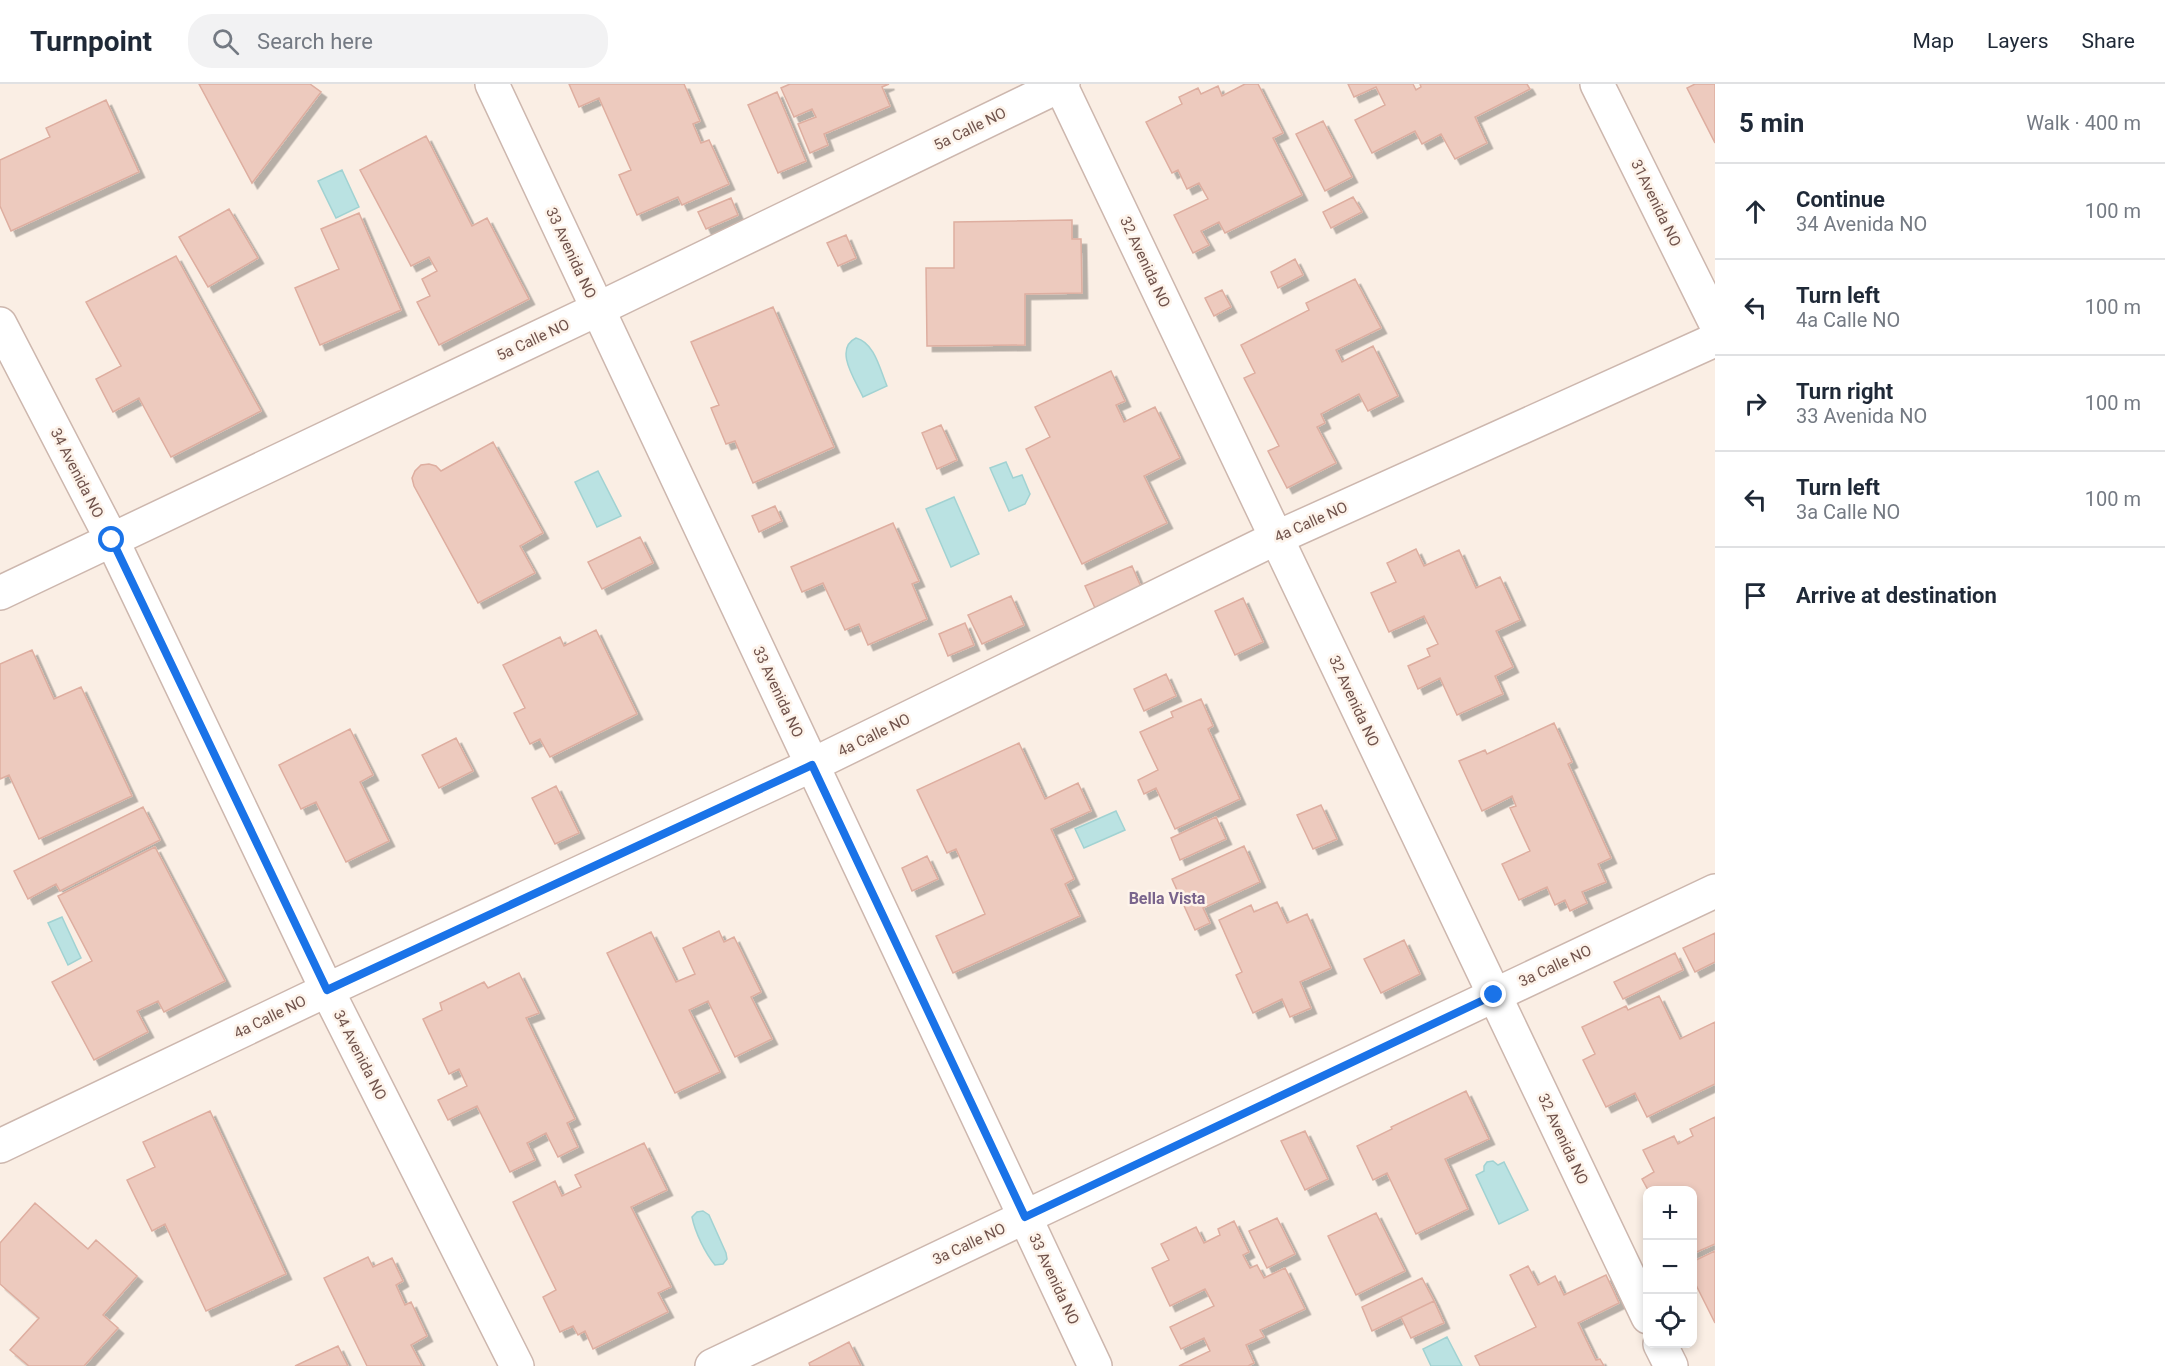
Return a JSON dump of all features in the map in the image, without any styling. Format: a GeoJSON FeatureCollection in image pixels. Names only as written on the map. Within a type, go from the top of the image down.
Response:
{"type":"FeatureCollection","features":[{"type":"Feature","properties":{"kind":"street","name":"33 Avenida NO"},"geometry":{"type":"LineString","coordinates":[[492,84],[1095,1366]]}},
{"type":"Feature","properties":{"kind":"street","name":"5a Calle NO"},"geometry":{"type":"LineString","coordinates":[[0,593],[598,309],[1061,84]]}},
{"type":"Feature","properties":{"kind":"street","name":"32 Avenida NO"},"geometry":{"type":"LineString","coordinates":[[1061,84],[1643,1309]]}},
{"type":"Feature","properties":{"kind":"street","name":"31Avenida NO"},"geometry":{"type":"LineString","coordinates":[[1597,84],[1715,322]]}},
{"type":"Feature","properties":{"kind":"street","name":"34 Avenida NO"},"geometry":{"type":"LineString","coordinates":[[0,324],[112,540],[327,990],[517,1366]]}},
{"type":"Feature","properties":{"kind":"street","name":"4a Calle NO"},"geometry":{"type":"LineString","coordinates":[[0,1146],[327,990],[812,765],[1276,538],[1715,340]]}},
{"type":"Feature","properties":{"kind":"street","name":"3a Calle NO"},"geometry":{"type":"LineString","coordinates":[[712,1366],[1715,891]]}},
{"type":"Feature","properties":{"kind":"street"},"geometry":{"type":"LineString","coordinates":[[1662,1348],[1671,1366]]}},
{"type":"Feature","properties":{"kind":"water"},"geometry":{"type":"Polygon","coordinates":[[[342,170],[359,207],[336,218],[318,181],[342,170]]]}},
{"type":"Feature","properties":{"kind":"water"},"geometry":{"type":"Polygon","coordinates":[[[856,338],[868,345],[872,351],[887,386],[863,397],[846,357],[849,343],[856,338]]]}},
{"type":"Feature","properties":{"kind":"water"},"geometry":{"type":"Polygon","coordinates":[[[1006,462],[1013,478],[1022,475],[1030,494],[1025,504],[1009,511],[990,468],[1006,462]]]}},
{"type":"Feature","properties":{"kind":"water"},"geometry":{"type":"Polygon","coordinates":[[[598,471],[621,516],[597,527],[575,482],[598,471]]]}},
{"type":"Feature","properties":{"kind":"water"},"geometry":{"type":"Polygon","coordinates":[[[954,497],[979,554],[951,567],[926,509],[954,497]]]}},
{"type":"Feature","properties":{"kind":"water"},"geometry":{"type":"Polygon","coordinates":[[[1116,811],[1125,830],[1084,848],[1075,829],[1116,811]]]}},
{"type":"Feature","properties":{"kind":"water"},"geometry":{"type":"Polygon","coordinates":[[[62,917],[81,958],[68,965],[48,923],[62,917]]]}},
{"type":"Feature","properties":{"kind":"water"},"geometry":{"type":"Polygon","coordinates":[[[1493,1161],[1498,1165],[1504,1162],[1528,1210],[1499,1224],[1476,1175],[1484,1171],[1487,1162],[1493,1161]]]}},
{"type":"Feature","properties":{"kind":"water"},"geometry":{"type":"Polygon","coordinates":[[[703,1211],[709,1215],[726,1253],[727,1259],[723,1264],[715,1265],[695,1229],[692,1217],[697,1212],[703,1211]]]}},
{"type":"Feature","properties":{"kind":"water"},"geometry":{"type":"Polygon","coordinates":[[[1447,1337],[1462,1366],[1431,1366],[1423,1349],[1447,1337]]]}},
{"type":"Feature","properties":{"kind":"building"},"geometry":{"type":"Polygon","coordinates":[[[199,84],[310,84],[321,92],[252,183],[199,84]]]}},
{"type":"Feature","properties":{"kind":"building"},"geometry":{"type":"Polygon","coordinates":[[[569,84],[684,84],[700,121],[693,124],[701,143],[709,140],[729,184],[682,205],[678,197],[637,215],[619,175],[631,170],[599,98],[579,107],[569,84]]]}},
{"type":"Feature","properties":{"kind":"building"},"geometry":{"type":"Polygon","coordinates":[[[790,84],[889,84],[882,87],[890,106],[824,134],[828,145],[810,153],[798,124],[816,117],[812,109],[794,117],[781,88],[790,84]]]}},
{"type":"Feature","properties":{"kind":"building"},"geometry":{"type":"Polygon","coordinates":[[[1245,84],[1258,84],[1283,133],[1273,138],[1302,195],[1225,233],[1219,222],[1201,231],[1209,245],[1193,253],[1174,215],[1208,199],[1199,183],[1187,189],[1178,170],[1172,173],[1146,122],[1182,104],[1179,97],[1198,88],[1201,94],[1218,86],[1222,96],[1245,84]]]}},
{"type":"Feature","properties":{"kind":"building"},"geometry":{"type":"Polygon","coordinates":[[[1348,84],[1413,84],[1416,90],[1421,87],[1420,84],[1527,84],[1530,89],[1475,117],[1487,143],[1455,159],[1441,134],[1422,144],[1415,131],[1372,153],[1355,120],[1385,105],[1376,87],[1354,97],[1348,84]]]}},
{"type":"Feature","properties":{"kind":"building"},"geometry":{"type":"Polygon","coordinates":[[[1695,84],[1715,84],[1715,143],[1687,88],[1695,84]]]}},
{"type":"Feature","properties":{"kind":"building"},"geometry":{"type":"Polygon","coordinates":[[[777,92],[806,161],[778,173],[748,105],[777,92]]]}},
{"type":"Feature","properties":{"kind":"building"},"geometry":{"type":"Polygon","coordinates":[[[106,100],[139,172],[11,231],[0,206],[0,160],[50,137],[46,128],[106,100]]]}},
{"type":"Feature","properties":{"kind":"building"},"geometry":{"type":"Polygon","coordinates":[[[1323,121],[1352,177],[1325,191],[1296,134],[1323,121]]]}},
{"type":"Feature","properties":{"kind":"building"},"geometry":{"type":"Polygon","coordinates":[[[426,136],[472,226],[487,218],[529,299],[439,345],[417,302],[430,296],[422,279],[437,271],[429,257],[411,266],[360,170],[426,136]]]}},
{"type":"Feature","properties":{"kind":"building"},"geometry":{"type":"Polygon","coordinates":[[[1353,197],[1362,212],[1331,228],[1323,212],[1353,197]]]}},
{"type":"Feature","properties":{"kind":"building"},"geometry":{"type":"Polygon","coordinates":[[[731,198],[738,215],[706,229],[698,212],[731,198]]]}},
{"type":"Feature","properties":{"kind":"building"},"geometry":{"type":"Polygon","coordinates":[[[229,209],[258,258],[208,287],[179,237],[229,209]]]}},
{"type":"Feature","properties":{"kind":"building"},"geometry":{"type":"Polygon","coordinates":[[[359,213],[401,310],[320,345],[295,288],[339,269],[321,229],[359,213]]]}},
{"type":"Feature","properties":{"kind":"building"},"geometry":{"type":"Polygon","coordinates":[[[1072,220],[1072,239],[1081,239],[1082,293],[1025,294],[1025,345],[927,346],[926,268],[954,268],[954,222],[1072,220]]]}},
{"type":"Feature","properties":{"kind":"building"},"geometry":{"type":"Polygon","coordinates":[[[846,235],[856,258],[838,266],[827,243],[846,235]]]}},
{"type":"Feature","properties":{"kind":"building"},"geometry":{"type":"Polygon","coordinates":[[[176,256],[261,411],[171,457],[139,398],[113,412],[96,379],[121,366],[86,302],[176,256]]]}},
{"type":"Feature","properties":{"kind":"building"},"geometry":{"type":"Polygon","coordinates":[[[1295,259],[1303,275],[1278,288],[1271,272],[1295,259]]]}},
{"type":"Feature","properties":{"kind":"building"},"geometry":{"type":"Polygon","coordinates":[[[1355,279],[1381,328],[1336,350],[1342,362],[1373,346],[1398,396],[1368,411],[1359,394],[1321,414],[1325,423],[1317,427],[1336,463],[1287,488],[1268,451],[1279,446],[1244,378],[1255,373],[1241,345],[1309,310],[1306,303],[1355,279]]]}},
{"type":"Feature","properties":{"kind":"building"},"geometry":{"type":"Polygon","coordinates":[[[1222,290],[1231,307],[1214,316],[1205,298],[1222,290]]]}},
{"type":"Feature","properties":{"kind":"building"},"geometry":{"type":"Polygon","coordinates":[[[773,307],[834,447],[753,483],[735,441],[726,444],[711,408],[719,405],[691,342],[773,307]]]}},
{"type":"Feature","properties":{"kind":"building"},"geometry":{"type":"Polygon","coordinates":[[[1111,371],[1125,401],[1116,405],[1124,422],[1155,407],[1180,458],[1144,476],[1167,523],[1082,564],[1026,449],[1050,437],[1035,407],[1111,371]]]}},
{"type":"Feature","properties":{"kind":"building"},"geometry":{"type":"Polygon","coordinates":[[[941,425],[957,460],[937,469],[922,433],[941,425]]]}},
{"type":"Feature","properties":{"kind":"building"},"geometry":{"type":"Polygon","coordinates":[[[493,442],[543,533],[520,546],[535,573],[478,603],[414,486],[412,478],[421,465],[436,466],[441,471],[493,442]]]}},
{"type":"Feature","properties":{"kind":"building"},"geometry":{"type":"Polygon","coordinates":[[[775,506],[782,521],[759,532],[752,516],[775,506]]]}},
{"type":"Feature","properties":{"kind":"building"},"geometry":{"type":"Polygon","coordinates":[[[893,523],[919,581],[912,584],[927,619],[868,645],[859,624],[845,630],[823,583],[802,592],[791,567],[893,523]]]}},
{"type":"Feature","properties":{"kind":"building"},"geometry":{"type":"Polygon","coordinates":[[[640,537],[653,563],[602,589],[588,562],[640,537]]]}},
{"type":"Feature","properties":{"kind":"building"},"geometry":{"type":"Polygon","coordinates":[[[1416,549],[1424,566],[1459,550],[1476,588],[1500,577],[1520,620],[1496,631],[1513,667],[1495,676],[1503,694],[1457,715],[1440,678],[1418,689],[1408,666],[1430,656],[1427,649],[1438,644],[1424,616],[1389,632],[1371,593],[1396,582],[1387,563],[1416,549]]]}},
{"type":"Feature","properties":{"kind":"building"},"geometry":{"type":"Polygon","coordinates":[[[1132,566],[1141,587],[1095,608],[1085,586],[1132,566]]]}},
{"type":"Feature","properties":{"kind":"building"},"geometry":{"type":"Polygon","coordinates":[[[1011,596],[1024,625],[982,644],[968,615],[1011,596]]]}},
{"type":"Feature","properties":{"kind":"building"},"geometry":{"type":"Polygon","coordinates":[[[1243,598],[1263,642],[1235,655],[1215,611],[1243,598]]]}},
{"type":"Feature","properties":{"kind":"building"},"geometry":{"type":"Polygon","coordinates":[[[965,623],[974,645],[948,656],[939,634],[965,623]]]}},
{"type":"Feature","properties":{"kind":"building"},"geometry":{"type":"Polygon","coordinates":[[[596,630],[637,714],[550,757],[540,739],[530,744],[514,713],[525,708],[503,665],[560,637],[564,646],[596,630]]]}},
{"type":"Feature","properties":{"kind":"building"},"geometry":{"type":"Polygon","coordinates":[[[32,650],[54,699],[81,687],[132,796],[39,839],[9,775],[0,779],[0,664],[32,650]]]}},
{"type":"Feature","properties":{"kind":"building"},"geometry":{"type":"Polygon","coordinates":[[[1166,674],[1176,696],[1144,711],[1134,689],[1166,674]]]}},
{"type":"Feature","properties":{"kind":"building"},"geometry":{"type":"Polygon","coordinates":[[[1201,699],[1213,726],[1208,729],[1240,799],[1175,829],[1156,788],[1144,794],[1138,780],[1158,770],[1140,732],[1173,717],[1171,712],[1201,699]]]}},
{"type":"Feature","properties":{"kind":"building"},"geometry":{"type":"Polygon","coordinates":[[[1554,723],[1572,762],[1568,764],[1611,858],[1598,864],[1606,882],[1582,892],[1587,903],[1570,911],[1565,900],[1555,905],[1547,887],[1519,900],[1502,864],[1530,851],[1510,808],[1516,806],[1512,796],[1482,811],[1459,761],[1485,750],[1487,754],[1554,723]]]}},
{"type":"Feature","properties":{"kind":"building"},"geometry":{"type":"Polygon","coordinates":[[[350,729],[373,775],[360,782],[389,841],[346,862],[316,802],[301,809],[279,765],[350,729]]]}},
{"type":"Feature","properties":{"kind":"building"},"geometry":{"type":"Polygon","coordinates":[[[456,738],[473,771],[439,788],[422,755],[456,738]]]}},
{"type":"Feature","properties":{"kind":"building"},"geometry":{"type":"Polygon","coordinates":[[[1019,743],[1045,799],[1078,783],[1091,811],[1051,829],[1074,879],[1065,884],[1080,916],[953,973],[936,936],[985,914],[956,849],[947,853],[917,790],[1019,743]]]}},
{"type":"Feature","properties":{"kind":"building"},"geometry":{"type":"Polygon","coordinates":[[[556,786],[579,833],[555,844],[532,798],[556,786]]]}},
{"type":"Feature","properties":{"kind":"building"},"geometry":{"type":"Polygon","coordinates":[[[1321,805],[1337,839],[1313,849],[1297,815],[1321,805]]]}},
{"type":"Feature","properties":{"kind":"building"},"geometry":{"type":"Polygon","coordinates":[[[143,807],[160,840],[60,891],[56,884],[28,899],[14,871],[143,807]]]}},
{"type":"Feature","properties":{"kind":"building"},"geometry":{"type":"Polygon","coordinates":[[[1216,817],[1226,839],[1180,860],[1171,838],[1216,817]]]}},
{"type":"Feature","properties":{"kind":"building"},"geometry":{"type":"Polygon","coordinates":[[[1244,846],[1260,882],[1203,908],[1210,923],[1195,930],[1172,879],[1244,846]]]}},
{"type":"Feature","properties":{"kind":"building"},"geometry":{"type":"Polygon","coordinates":[[[155,847],[225,981],[164,1012],[158,1001],[137,1011],[148,1032],[94,1060],[52,982],[92,961],[58,896],[155,847]]]}},
{"type":"Feature","properties":{"kind":"building"},"geometry":{"type":"Polygon","coordinates":[[[927,856],[938,879],[912,891],[902,868],[927,856]]]}},
{"type":"Feature","properties":{"kind":"building"},"geometry":{"type":"Polygon","coordinates":[[[1277,902],[1287,923],[1307,914],[1331,968],[1300,982],[1311,1008],[1290,1017],[1282,999],[1253,1013],[1236,975],[1242,972],[1219,920],[1251,905],[1254,912],[1277,902]]]}},
{"type":"Feature","properties":{"kind":"building"},"geometry":{"type":"Polygon","coordinates":[[[719,931],[724,942],[734,937],[761,992],[751,997],[772,1039],[735,1057],[708,1001],[689,1010],[720,1072],[675,1093],[607,953],[651,932],[676,982],[695,974],[683,948],[719,931]]]}},
{"type":"Feature","properties":{"kind":"building"},"geometry":{"type":"Polygon","coordinates":[[[1715,933],[1715,962],[1695,972],[1683,948],[1715,933]]]}},
{"type":"Feature","properties":{"kind":"building"},"geometry":{"type":"Polygon","coordinates":[[[1404,940],[1420,974],[1381,993],[1364,959],[1404,940]]]}},
{"type":"Feature","properties":{"kind":"building"},"geometry":{"type":"Polygon","coordinates":[[[1675,953],[1683,970],[1623,999],[1614,982],[1675,953]]]}},
{"type":"Feature","properties":{"kind":"building"},"geometry":{"type":"Polygon","coordinates":[[[519,973],[539,1013],[526,1018],[575,1119],[567,1123],[578,1147],[558,1157],[546,1133],[527,1143],[535,1160],[510,1172],[477,1106],[448,1120],[438,1100],[467,1086],[459,1069],[449,1074],[423,1019],[442,1010],[440,1003],[484,982],[488,988],[519,973]]]}},
{"type":"Feature","properties":{"kind":"building"},"geometry":{"type":"Polygon","coordinates":[[[1659,996],[1680,1039],[1715,1022],[1715,1084],[1647,1117],[1635,1093],[1606,1107],[1583,1060],[1595,1054],[1582,1027],[1626,1006],[1628,1010],[1659,996]]]}},
{"type":"Feature","properties":{"kind":"building"},"geometry":{"type":"Polygon","coordinates":[[[1466,1091],[1489,1139],[1445,1159],[1468,1209],[1416,1234],[1387,1173],[1373,1180],[1357,1146],[1466,1091]]]}},
{"type":"Feature","properties":{"kind":"building"},"geometry":{"type":"Polygon","coordinates":[[[210,1111],[286,1274],[206,1311],[165,1224],[152,1231],[127,1180],[155,1167],[143,1142],[210,1111]]]}},
{"type":"Feature","properties":{"kind":"building"},"geometry":{"type":"Polygon","coordinates":[[[1715,1117],[1715,1244],[1697,1252],[1697,1186],[1646,1186],[1642,1179],[1654,1172],[1643,1150],[1674,1136],[1678,1144],[1693,1136],[1690,1129],[1715,1117]]]}},
{"type":"Feature","properties":{"kind":"building"},"geometry":{"type":"Polygon","coordinates":[[[1305,1131],[1328,1179],[1305,1190],[1281,1141],[1305,1131]]]}},
{"type":"Feature","properties":{"kind":"building"},"geometry":{"type":"Polygon","coordinates":[[[644,1143],[667,1190],[631,1207],[671,1287],[658,1293],[668,1312],[593,1349],[585,1331],[578,1335],[573,1326],[560,1332],[543,1297],[556,1290],[513,1202],[555,1181],[562,1196],[581,1187],[575,1175],[644,1143]]]}},
{"type":"Feature","properties":{"kind":"building"},"geometry":{"type":"Polygon","coordinates":[[[35,1203],[88,1249],[96,1240],[137,1276],[103,1315],[118,1328],[84,1366],[29,1366],[10,1350],[39,1318],[0,1284],[0,1243],[35,1203]]]}},
{"type":"Feature","properties":{"kind":"building"},"geometry":{"type":"Polygon","coordinates":[[[1376,1213],[1405,1271],[1356,1295],[1328,1236],[1376,1213]]]}},
{"type":"Feature","properties":{"kind":"building"},"geometry":{"type":"Polygon","coordinates":[[[1277,1218],[1295,1254],[1267,1268],[1249,1231],[1277,1218]]]}},
{"type":"Feature","properties":{"kind":"building"},"geometry":{"type":"Polygon","coordinates":[[[1234,1221],[1249,1252],[1243,1255],[1250,1268],[1257,1265],[1264,1278],[1285,1268],[1305,1309],[1260,1330],[1264,1337],[1246,1345],[1254,1363],[1248,1366],[1179,1366],[1210,1351],[1204,1338],[1181,1349],[1170,1327],[1214,1306],[1205,1289],[1170,1306],[1152,1268],[1169,1260],[1161,1244],[1196,1227],[1204,1243],[1220,1235],[1218,1229],[1234,1221]]]}},
{"type":"Feature","properties":{"kind":"building"},"geometry":{"type":"Polygon","coordinates":[[[1715,1251],[1715,1323],[1697,1287],[1697,1260],[1715,1251]]]}},
{"type":"Feature","properties":{"kind":"building"},"geometry":{"type":"Polygon","coordinates":[[[368,1257],[373,1267],[392,1258],[403,1281],[396,1285],[405,1305],[411,1302],[427,1336],[411,1345],[422,1366],[367,1366],[324,1278],[368,1257]]]}},
{"type":"Feature","properties":{"kind":"building"},"geometry":{"type":"Polygon","coordinates":[[[1528,1266],[1538,1285],[1555,1276],[1564,1295],[1606,1275],[1619,1303],[1578,1323],[1596,1360],[1600,1359],[1604,1366],[1480,1366],[1475,1356],[1536,1327],[1510,1275],[1528,1266]]]}},
{"type":"Feature","properties":{"kind":"building"},"geometry":{"type":"Polygon","coordinates":[[[1422,1278],[1434,1301],[1372,1331],[1362,1307],[1422,1278]]]}},
{"type":"Feature","properties":{"kind":"building"},"geometry":{"type":"Polygon","coordinates":[[[1434,1301],[1444,1323],[1411,1338],[1401,1317],[1434,1301]]]}},
{"type":"Feature","properties":{"kind":"building"},"geometry":{"type":"Polygon","coordinates":[[[849,1342],[861,1366],[810,1366],[809,1363],[849,1342]]]}},
{"type":"Feature","properties":{"kind":"building"},"geometry":{"type":"Polygon","coordinates":[[[338,1346],[348,1366],[295,1366],[338,1346]]]}},
{"type":"Feature","properties":{"kind":"district","name":"Bella Vista"},"geometry":{"type":"Point","coordinates":[1167,898]}},
{"type":"Feature","properties":{"kind":"route"},"geometry":{"type":"LineString","coordinates":[[112,540],[327,990],[812,765],[1025,1217],[1494,995]]}}]}
